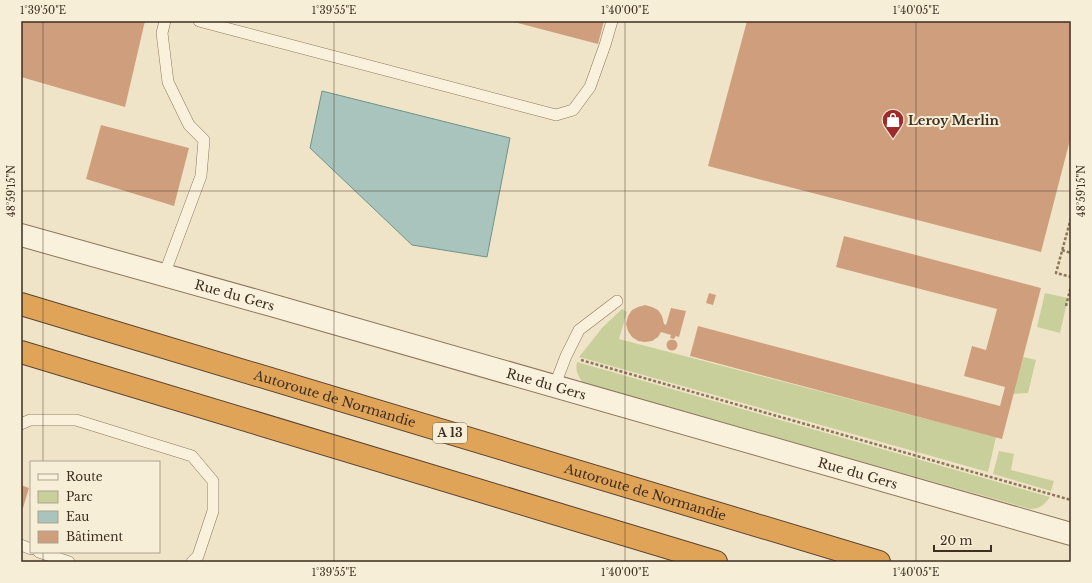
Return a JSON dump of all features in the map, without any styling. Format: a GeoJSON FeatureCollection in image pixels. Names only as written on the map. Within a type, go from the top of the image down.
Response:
{"type":"FeatureCollection","features":[{"type":"Feature","properties":{"kind":"highway","name":"Autoroute de Normandie"},"geometry":{"type":"LineString","coordinates":[[21,304],[879,562]]}},
{"type":"Feature","properties":{"kind":"highway"},"geometry":{"type":"LineString","coordinates":[[21,352],[716,562]]}},
{"type":"Feature","properties":{"kind":"street","name":"Rue du Gers"},"geometry":{"type":"LineString","coordinates":[[21,235],[1071,534]]}},
{"type":"Feature","properties":{"kind":"lane"},"geometry":{"type":"LineString","coordinates":[[164,275],[201,176],[204,140],[189,125],[168,82],[162,33],[165,21]]}},
{"type":"Feature","properties":{"kind":"lane"},"geometry":{"type":"LineString","coordinates":[[199,21],[556,115],[573,110],[590,87],[612,21]]}},
{"type":"Feature","properties":{"kind":"lane"},"geometry":{"type":"LineString","coordinates":[[554,387],[566,356],[579,330],[617,300]]}},
{"type":"Feature","properties":{"kind":"lane"},"geometry":{"type":"LineString","coordinates":[[21,424],[30,420],[76,420],[192,456],[213,481],[213,511],[198,556],[192,562]]}},
{"type":"Feature","properties":{"kind":"lane"},"geometry":{"type":"LineString","coordinates":[[21,545],[30,550]]}},
{"type":"Feature","properties":{"kind":"lane"},"geometry":{"type":"LineString","coordinates":[[42,553],[69,562]]}},
{"type":"Feature","properties":{"kind":"path"},"geometry":{"type":"LineString","coordinates":[[1071,218],[1056,273],[1071,277]]}},
{"type":"Feature","properties":{"kind":"path"},"geometry":{"type":"LineString","coordinates":[[1062,250],[1071,253]]}},
{"type":"Feature","properties":{"kind":"path"},"geometry":{"type":"LineString","coordinates":[[1066,306],[1071,286]]}},
{"type":"Feature","properties":{"kind":"path"},"geometry":{"type":"LineString","coordinates":[[566,356],[1071,500]]}},
{"type":"Feature","properties":{"kind":"green space"},"geometry":{"type":"Polygon","coordinates":[[[1045,293],[1068,298],[1060,333],[1037,327],[1045,293]]]}},
{"type":"Feature","properties":{"kind":"green space"},"geometry":{"type":"Polygon","coordinates":[[[622,309],[627,312],[619,339],[996,437],[988,472],[579,357],[602,328],[622,309]]]}},
{"type":"Feature","properties":{"kind":"green space"},"geometry":{"type":"Polygon","coordinates":[[[1023,357],[1036,360],[1028,393],[1013,394],[1023,357]]]}},
{"type":"Feature","properties":{"kind":"green space"},"geometry":{"type":"Polygon","coordinates":[[[577,362],[1050,497],[1042,506],[1030,509],[583,383],[577,373],[577,362]]]}},
{"type":"Feature","properties":{"kind":"green space"},"geometry":{"type":"Polygon","coordinates":[[[999,451],[1014,454],[1011,470],[1054,481],[1051,491],[993,474],[999,451]]]}},
{"type":"Feature","properties":{"kind":"water"},"geometry":{"type":"Polygon","coordinates":[[[322,91],[510,138],[487,257],[412,245],[310,148],[322,91]]]}},
{"type":"Feature","properties":{"kind":"building"},"geometry":{"type":"Polygon","coordinates":[[[21,21],[145,21],[125,107],[21,77],[21,21]]]}},
{"type":"Feature","properties":{"kind":"building"},"geometry":{"type":"Polygon","coordinates":[[[510,21],[604,21],[598,44],[510,21]]]}},
{"type":"Feature","properties":{"kind":"building","name":"Leroy Merlin"},"geometry":{"type":"Polygon","coordinates":[[[747,21],[1071,21],[1071,136],[1041,252],[708,166],[747,21]]]}},
{"type":"Feature","properties":{"kind":"building"},"geometry":{"type":"Polygon","coordinates":[[[101,125],[189,148],[174,206],[86,179],[101,125]]]}},
{"type":"Feature","properties":{"kind":"building"},"geometry":{"type":"Polygon","coordinates":[[[844,236],[1041,288],[1002,439],[690,356],[698,326],[1000,406],[1005,387],[964,376],[972,346],[986,350],[997,309],[836,267],[844,236]]]}},
{"type":"Feature","properties":{"kind":"building"},"geometry":{"type":"Polygon","coordinates":[[[709,293],[716,295],[713,305],[706,303],[709,293]]]}},
{"type":"Feature","properties":{"kind":"building"},"geometry":{"type":"Polygon","coordinates":[[[645,305],[658,310],[662,316],[664,324],[666,325],[671,308],[686,311],[679,337],[676,336],[674,339],[670,338],[671,335],[661,332],[658,337],[652,341],[645,342],[638,341],[632,337],[626,324],[628,316],[632,310],[645,305]]]}},
{"type":"Feature","properties":{"kind":"building"},"geometry":{"type":"Polygon","coordinates":[[[672,339],[676,341],[678,345],[676,349],[672,351],[668,349],[666,345],[668,341],[672,339]]]}},
{"type":"Feature","properties":{"kind":"building"},"geometry":{"type":"Polygon","coordinates":[[[21,485],[29,488],[23,508],[21,508],[21,485]]]}},
{"type":"Feature","properties":{"kind":"place","name":"Leroy Merlin"},"geometry":{"type":"Point","coordinates":[893,140]}}]}
